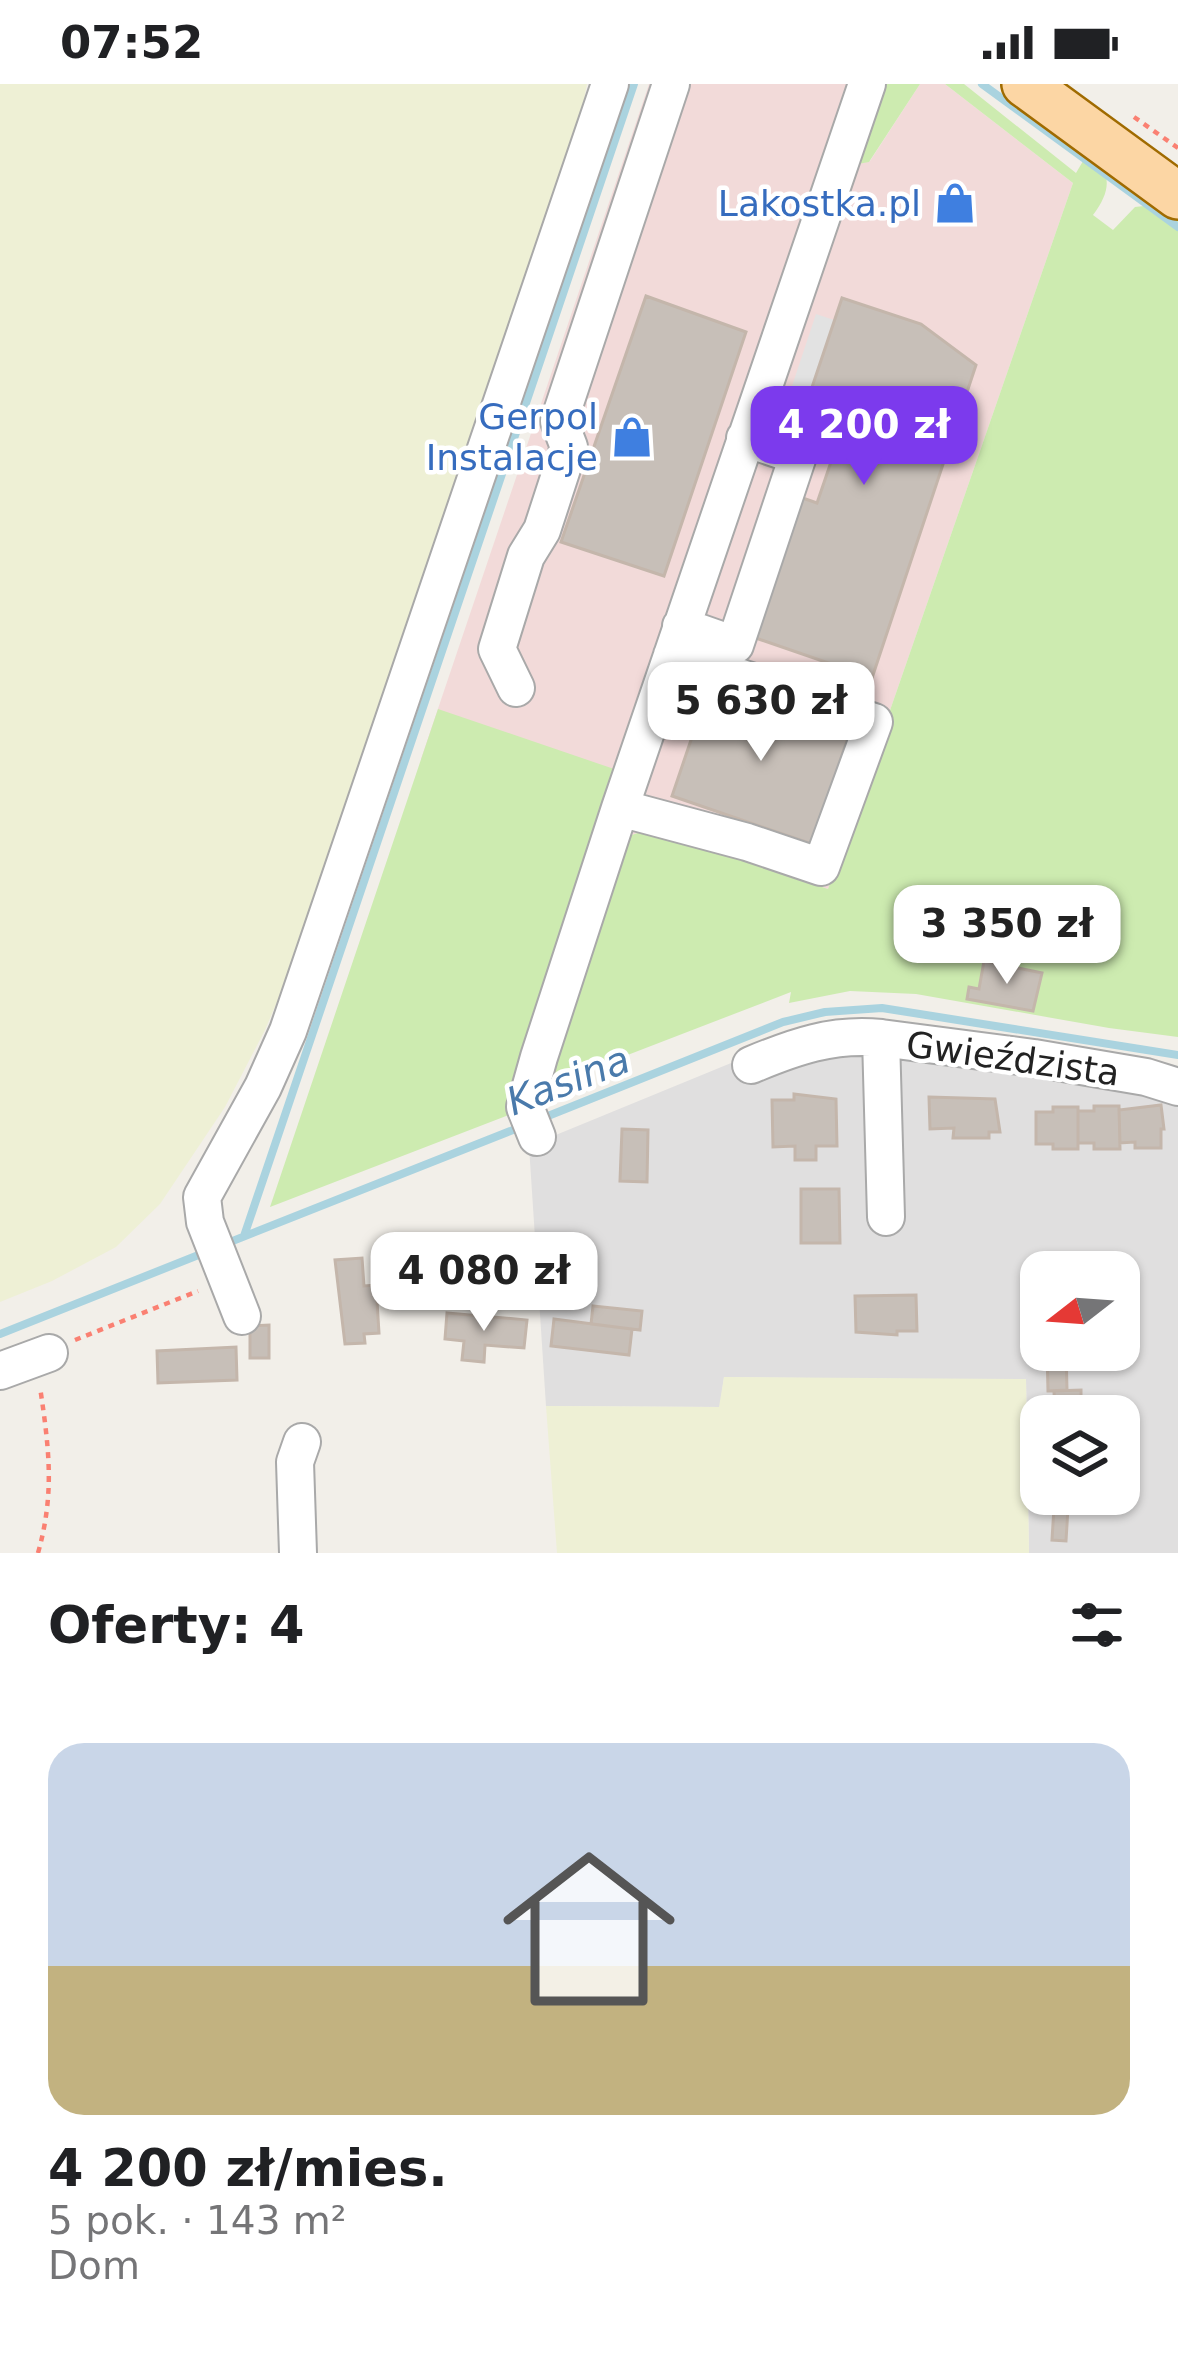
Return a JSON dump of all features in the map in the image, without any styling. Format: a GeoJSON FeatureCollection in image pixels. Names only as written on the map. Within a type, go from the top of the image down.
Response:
{"type":"FeatureCollection","features":[{"type":"Feature","properties":{"kind":"main road"},"geometry":{"type":"LineString","coordinates":[[1025,84],[1178,196]]}},
{"type":"Feature","properties":{"kind":"street"},"geometry":{"type":"LineString","coordinates":[[242,1316],[202,1197],[289,1031],[610,84]]}},
{"type":"Feature","properties":{"kind":"street"},"geometry":{"type":"LineString","coordinates":[[516,688],[497,649],[568,447],[560,421],[670,84]]}},
{"type":"Feature","properties":{"kind":"street"},"geometry":{"type":"LineString","coordinates":[[531,1122],[620,808],[867,84]]}},
{"type":"Feature","properties":{"kind":"street"},"geometry":{"type":"LineString","coordinates":[[676,641],[735,645],[798,456],[745,438]]}},
{"type":"Feature","properties":{"kind":"street"},"geometry":{"type":"LineString","coordinates":[[620,808],[821,866],[874,722],[676,641]]}},
{"type":"Feature","properties":{"kind":"street"},"geometry":{"type":"LineString","coordinates":[[751,1065],[828,1038],[881,1039]]}},
{"type":"Feature","properties":{"kind":"street","name":"Gwieździsta"},"geometry":{"type":"LineString","coordinates":[[886,1217],[881,1039],[1034,1058],[1178,1087]]}},
{"type":"Feature","properties":{"kind":"street"},"geometry":{"type":"LineString","coordinates":[[0,1371],[49,1353]]}},
{"type":"Feature","properties":{"kind":"street"},"geometry":{"type":"LineString","coordinates":[[298,1553],[295,1462],[302,1442]]}},
{"type":"Feature","properties":{"kind":"path"},"geometry":{"type":"LineString","coordinates":[[1132,116],[1178,148]]}},
{"type":"Feature","properties":{"kind":"path"},"geometry":{"type":"LineString","coordinates":[[38,1553],[49,1513],[51,1464],[39,1378],[49,1353],[221,1261]]}},
{"type":"Feature","properties":{"kind":"shaded area","name":"Gerpol Instalacje"},"geometry":{"type":"Polygon","coordinates":[[[649,84],[854,84],[603,820],[421,759],[649,84]]]}},
{"type":"Feature","properties":{"kind":"shaded area"},"geometry":{"type":"Polygon","coordinates":[[[920,84],[945,84],[1073,183],[828,889],[649,829],[629,836],[858,164],[870,161],[920,84]]]}},
{"type":"Feature","properties":{"kind":"shaded area"},"geometry":{"type":"Polygon","coordinates":[[[816,314],[834,320],[806,404],[788,398],[816,314]]]}},
{"type":"Feature","properties":{"kind":"shaded area"},"geometry":{"type":"Polygon","coordinates":[[[826,1024],[1178,1071],[1178,1553],[1029,1553],[1028,1515],[1140,1515],[1140,1395],[1026,1395],[1026,1380],[724,1377],[720,1407],[546,1406],[529,1146],[826,1024]]]}},
{"type":"Feature","properties":{"kind":"green space"},"geometry":{"type":"Polygon","coordinates":[[[0,84],[587,84],[580,120],[300,948],[265,1030],[225,1107],[160,1204],[116,1247],[0,1302],[0,84]]]}},
{"type":"Feature","properties":{"kind":"green space"},"geometry":{"type":"Polygon","coordinates":[[[882,84],[920,84],[869,162],[858,164],[882,84]]]}},
{"type":"Feature","properties":{"kind":"green space"},"geometry":{"type":"Polygon","coordinates":[[[945,84],[964,84],[1076,173],[1089,151],[1107,182],[1093,215],[1113,230],[1135,207],[1153,205],[1178,216],[1178,1037],[916,994],[850,991],[789,1003],[791,992],[542,1088],[629,836],[649,829],[828,889],[1073,183],[945,84]]]}},
{"type":"Feature","properties":{"kind":"green space"},"geometry":{"type":"Polygon","coordinates":[[[438,709],[620,771],[514,1113],[270,1207],[438,709]]]}},
{"type":"Feature","properties":{"kind":"green space"},"geometry":{"type":"Polygon","coordinates":[[[724,1377],[1026,1379],[1026,1395],[1020,1395],[1020,1515],[1028,1515],[1029,1553],[557,1553],[546,1406],[719,1407],[724,1377]]]}},
{"type":"Feature","properties":{"kind":"building"},"geometry":{"type":"Polygon","coordinates":[[[646,296],[746,332],[664,576],[561,542],[646,296]]]}},
{"type":"Feature","properties":{"kind":"building"},"geometry":{"type":"Polygon","coordinates":[[[842,298],[921,324],[976,365],[872,678],[747,635],[794,495],[817,503],[845,421],[805,408],[842,298]]]}},
{"type":"Feature","properties":{"kind":"building"},"geometry":{"type":"Polygon","coordinates":[[[710,684],[850,731],[812,844],[672,796],[710,684]]]}},
{"type":"Feature","properties":{"kind":"building"},"geometry":{"type":"Polygon","coordinates":[[[984,961],[1042,973],[1033,1011],[967,999],[969,987],[979,989],[984,961]]]}},
{"type":"Feature","properties":{"kind":"building"},"geometry":{"type":"Polygon","coordinates":[[[794,1094],[836,1099],[837,1146],[816,1146],[816,1160],[795,1160],[795,1146],[773,1147],[772,1100],[794,1100],[794,1094]]]}},
{"type":"Feature","properties":{"kind":"building"},"geometry":{"type":"Polygon","coordinates":[[[929,1097],[995,1099],[1000,1132],[989,1132],[989,1138],[953,1138],[954,1128],[930,1129],[929,1097]]]}},
{"type":"Feature","properties":{"kind":"building"},"geometry":{"type":"Polygon","coordinates":[[[1161,1105],[1161,1148],[1120,1143],[1119,1110],[1161,1105]]]}},
{"type":"Feature","properties":{"kind":"building"},"geometry":{"type":"Polygon","coordinates":[[[1094,1106],[1119,1106],[1120,1149],[1094,1149],[1094,1143],[1078,1143],[1078,1111],[1094,1111],[1094,1106]]]}},
{"type":"Feature","properties":{"kind":"building"},"geometry":{"type":"Polygon","coordinates":[[[1053,1107],[1078,1107],[1078,1149],[1036,1144],[1036,1112],[1053,1112],[1053,1107]]]}},
{"type":"Feature","properties":{"kind":"building"},"geometry":{"type":"Polygon","coordinates":[[[622,1129],[648,1130],[647,1182],[620,1181],[622,1129]]]}},
{"type":"Feature","properties":{"kind":"building"},"geometry":{"type":"Polygon","coordinates":[[[801,1189],[839,1189],[840,1243],[801,1243],[801,1189]]]}},
{"type":"Feature","properties":{"kind":"building"},"geometry":{"type":"Polygon","coordinates":[[[362,1258],[364,1286],[376,1285],[379,1333],[364,1334],[365,1343],[345,1344],[335,1260],[362,1258]]]}},
{"type":"Feature","properties":{"kind":"building"},"geometry":{"type":"Polygon","coordinates":[[[916,1295],[917,1331],[897,1331],[897,1335],[856,1332],[855,1296],[916,1295]]]}},
{"type":"Feature","properties":{"kind":"building"},"geometry":{"type":"Polygon","coordinates":[[[593,1306],[642,1311],[640,1330],[591,1324],[593,1306]]]}},
{"type":"Feature","properties":{"kind":"building"},"geometry":{"type":"Polygon","coordinates":[[[447,1313],[527,1320],[524,1348],[485,1345],[484,1362],[462,1360],[464,1341],[445,1339],[447,1313]]]}},
{"type":"Feature","properties":{"kind":"building"},"geometry":{"type":"Polygon","coordinates":[[[554,1319],[632,1329],[629,1355],[551,1346],[554,1319]]]}},
{"type":"Feature","properties":{"kind":"building"},"geometry":{"type":"Polygon","coordinates":[[[269,1325],[269,1358],[250,1358],[250,1326],[269,1325]]]}},
{"type":"Feature","properties":{"kind":"building"},"geometry":{"type":"Polygon","coordinates":[[[236,1347],[237,1380],[158,1383],[157,1351],[236,1347]]]}},
{"type":"Feature","properties":{"kind":"building"},"geometry":{"type":"Polygon","coordinates":[[[1048,1371],[1067,1371],[1067,1390],[1048,1391],[1048,1371]]]}},
{"type":"Feature","properties":{"kind":"building"},"geometry":{"type":"Polygon","coordinates":[[[1081,1390],[1081,1395],[1054,1395],[1054,1391],[1081,1390]]]}},
{"type":"Feature","properties":{"kind":"building"},"geometry":{"type":"Polygon","coordinates":[[[1054,1515],[1068,1515],[1066,1541],[1052,1540],[1054,1515]]]}},
{"type":"Feature","properties":{"kind":"waterway"},"geometry":{"type":"LineString","coordinates":[[244,1236],[634,84]]}},
{"type":"Feature","properties":{"kind":"waterway"},"geometry":{"type":"LineString","coordinates":[[982,84],[1178,227]]}},
{"type":"Feature","properties":{"kind":"waterway","name":"Kasina"},"geometry":{"type":"LineString","coordinates":[[543,1118],[783,1022],[825,1012],[882,1008],[1178,1055]]}},
{"type":"Feature","properties":{"kind":"waterway","name":"Kasina"},"geometry":{"type":"LineString","coordinates":[[225,1244],[523,1126]]}},
{"type":"Feature","properties":{"kind":"waterway","name":"Kasina"},"geometry":{"type":"LineString","coordinates":[[0,1334],[206,1252]]}},
{"type":"Feature","properties":{"kind":"place","name":"Lakostka.pl"},"geometry":{"type":"Point","coordinates":[955,203]}},
{"type":"Feature","properties":{"kind":"place","name":"Gerpol Instalacje"},"geometry":{"type":"Point","coordinates":[632,437]}}]}
